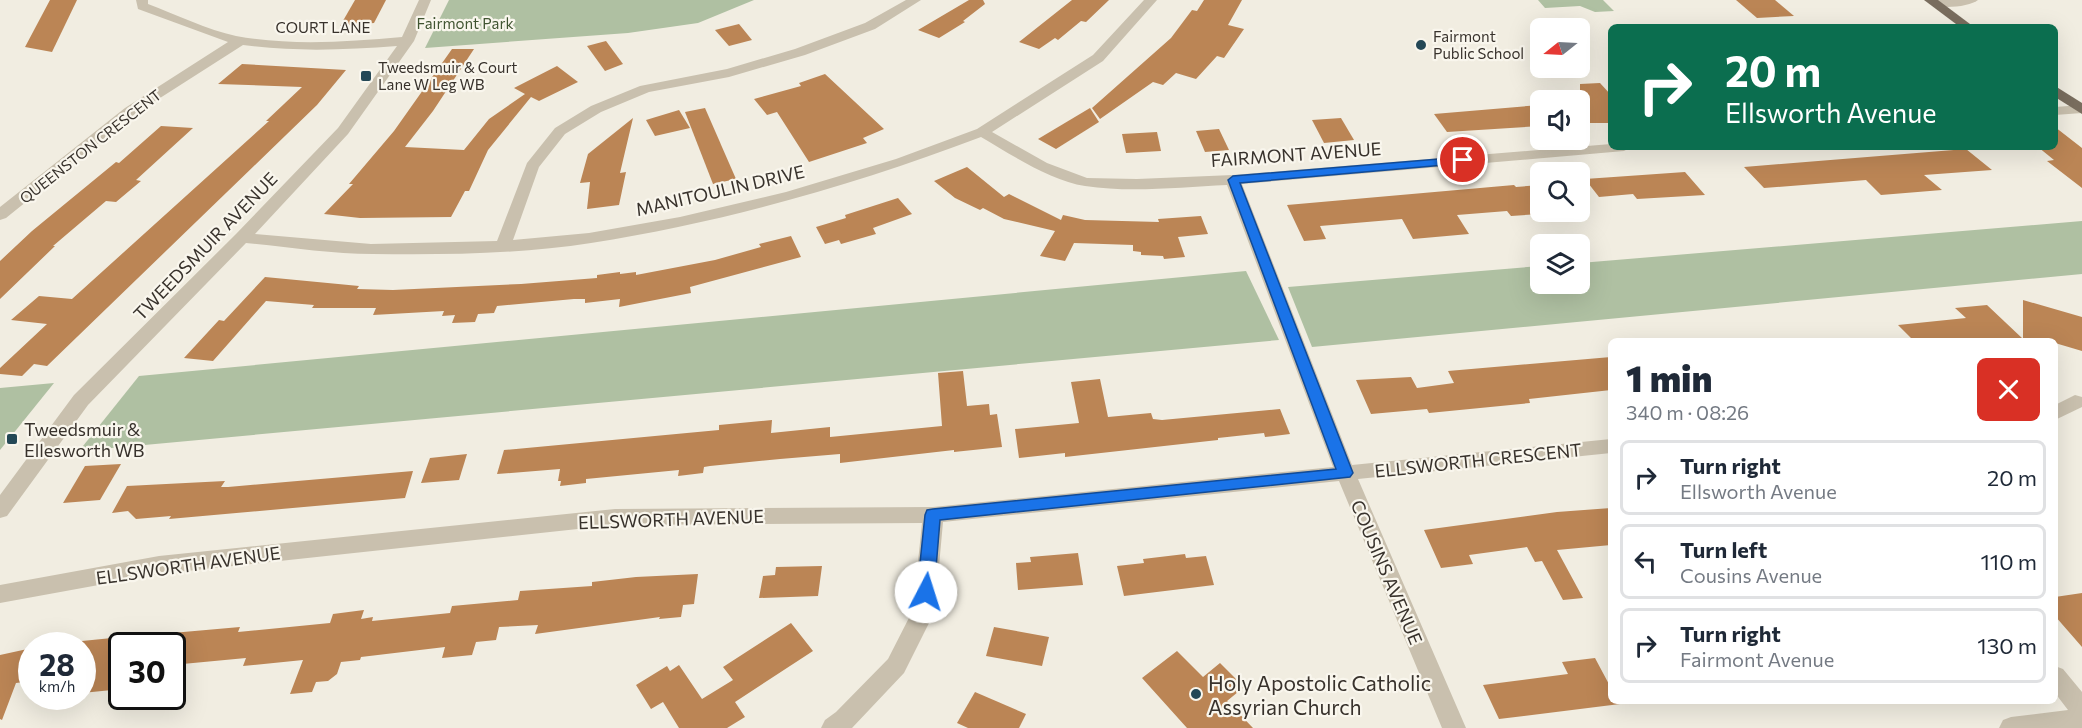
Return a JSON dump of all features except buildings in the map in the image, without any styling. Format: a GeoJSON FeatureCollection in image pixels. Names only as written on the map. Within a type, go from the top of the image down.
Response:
{"type":"FeatureCollection","features":[{"type":"Feature","properties":{"kind":"main road"},"geometry":{"type":"LineString","coordinates":[[1932,2],[1964,24]]}},
{"type":"Feature","properties":{"kind":"main road"},"geometry":{"type":"LineString","coordinates":[[2058,92],[2081,109]]}},
{"type":"Feature","properties":{"kind":"street","name":"COURT LANE"},"geometry":{"type":"LineString","coordinates":[[142,0],[142,6],[231,39],[281,46],[329,46],[407,41]]}},
{"type":"Feature","properties":{"kind":"street","name":"TWEEDSMUIR AVENUE"},"geometry":{"type":"LineString","coordinates":[[0,510],[81,400],[242,238],[343,131],[407,41],[425,0]]}},
{"type":"Feature","properties":{"kind":"street"},"geometry":{"type":"LineString","coordinates":[[503,246],[532,166],[560,131],[596,109],[645,89],[729,73],[800,52],[870,26],[915,0]]}},
{"type":"Feature","properties":{"kind":"street","name":"MANITOULIN DRIVE"},"geometry":{"type":"LineString","coordinates":[[242,238],[371,249],[503,246],[589,238],[680,222],[790,196],[901,162],[982,132],[1098,58],[1150,0]]}},
{"type":"Feature","properties":{"kind":"street"},"geometry":{"type":"LineString","coordinates":[[1932,2],[1972,0]]}},
{"type":"Feature","properties":{"kind":"street","name":"QUEENSTON CRESCENT"},"geometry":{"type":"LineString","coordinates":[[0,215],[130,111],[241,40]]}},
{"type":"Feature","properties":{"kind":"street"},"geometry":{"type":"LineString","coordinates":[[2058,111],[2081,109]]}},
{"type":"Feature","properties":{"kind":"street","name":"FAIRMONT AVENUE"},"geometry":{"type":"LineString","coordinates":[[982,132],[1042,166],[1084,182],[1137,184],[1233,180],[1608,148]]}},
{"type":"Feature","properties":{"kind":"street","name":"COUSINS AVENUE"},"geometry":{"type":"LineString","coordinates":[[1233,180],[1345,473],[1454,728]]}},
{"type":"Feature","properties":{"kind":"street"},"geometry":{"type":"LineString","coordinates":[[2058,411],[2075,402]]}},
{"type":"Feature","properties":{"kind":"street","name":"ELLSWORTH CRESCENT"},"geometry":{"type":"LineString","coordinates":[[1345,473],[1608,446]]}},
{"type":"Feature","properties":{"kind":"street","name":"ELLSWORTH AVENUE"},"geometry":{"type":"LineString","coordinates":[[0,594],[159,565],[615,517],[933,515],[1345,473]]}},
{"type":"Feature","properties":{"kind":"street"},"geometry":{"type":"LineString","coordinates":[[833,728],[844,720],[896,666],[924,611],[933,515]]}},
{"type":"Feature","properties":{"kind":"street"},"geometry":{"type":"LineString","coordinates":[[2058,680],[2082,709]]}},
{"type":"Feature","properties":{"kind":"street"},"geometry":{"type":"LineString","coordinates":[[2011,728],[2082,718]]}},
{"type":"Feature","properties":{"kind":"green space","name":"Fairmont Park"},"geometry":{"type":"Polygon","coordinates":[[[449,0],[754,0],[698,23],[628,33],[425,48],[449,0]]]}},
{"type":"Feature","properties":{"kind":"green space"},"geometry":{"type":"Polygon","coordinates":[[[1538,0],[1603,0],[1614,11],[1595,12],[1580,6],[1545,8],[1538,0]]]}},
{"type":"Feature","properties":{"kind":"green space"},"geometry":{"type":"Polygon","coordinates":[[[2082,221],[2082,274],[1312,347],[1288,287],[1530,267],[1530,294],[1590,294],[1590,262],[2082,221]]]}},
{"type":"Feature","properties":{"kind":"green space"},"geometry":{"type":"Polygon","coordinates":[[[1246,271],[1279,340],[79,451],[139,376],[1246,271]]]}},
{"type":"Feature","properties":{"kind":"green space"},"geometry":{"type":"Polygon","coordinates":[[[54,383],[0,450],[0,388],[54,383]]]}},
{"type":"Feature","properties":{"kind":"place","name":"Fairmont Public School"},"geometry":{"type":"Point","coordinates":[1421,45]}},
{"type":"Feature","properties":{"kind":"place","name":"Tweedsmuir & Court Lane W Leg WB"},"geometry":{"type":"Point","coordinates":[366,76]}},
{"type":"Feature","properties":{"kind":"place","name":"Tweedsmuir & Ellesworth WB"},"geometry":{"type":"Point","coordinates":[12,439]}},
{"type":"Feature","properties":{"kind":"place","name":"Holy Apostolic Catholic Assyrian Church"},"geometry":{"type":"Point","coordinates":[1196,694]}},
{"type":"Feature","properties":{"kind":"route"},"geometry":{"type":"LineString","coordinates":[[926,592],[933,515],[1345,473],[1233,180],[1463,160]]}}]}
